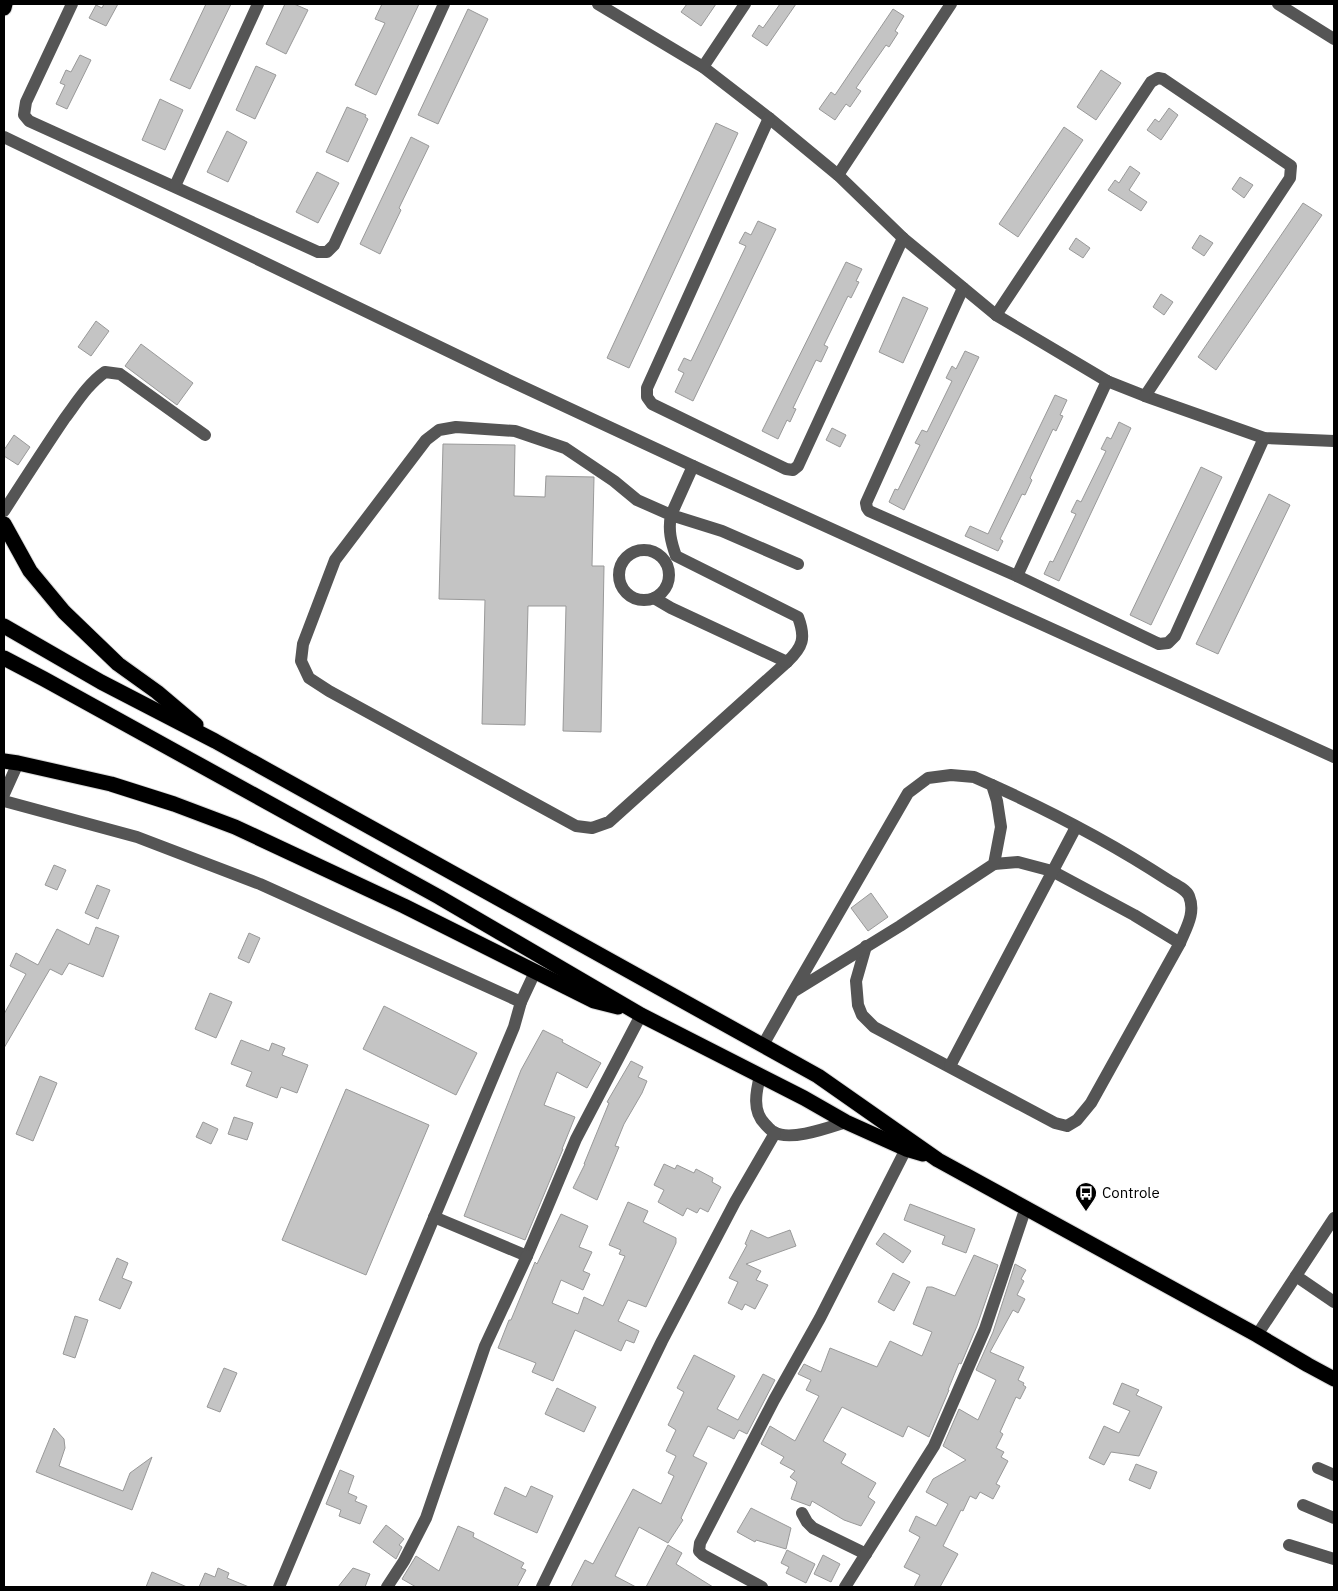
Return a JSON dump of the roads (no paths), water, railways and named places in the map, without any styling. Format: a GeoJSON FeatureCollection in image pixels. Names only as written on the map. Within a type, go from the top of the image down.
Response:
{"type":"FeatureCollection","features":[{"type":"Feature","properties":{"kind":"highway"},"geometry":{"type":"LineString","coordinates":[[4,8],[5,4]]}},
{"type":"Feature","properties":{"kind":"highway"},"geometry":{"type":"LineString","coordinates":[[4,524],[30,571],[64,612],[118,664],[157,692],[215,741]]}},
{"type":"Feature","properties":{"kind":"highway"},"geometry":{"type":"LineString","coordinates":[[4,626],[101,682],[215,741],[818,1076],[938,1160],[1258,1335],[1334,1379]]}},
{"type":"Feature","properties":{"kind":"highway"},"geometry":{"type":"LineString","coordinates":[[4,658],[439,897],[638,1013],[804,1098],[846,1122],[906,1149],[938,1160]]}},
{"type":"Feature","properties":{"kind":"highway"},"geometry":{"type":"LineString","coordinates":[[11,762],[111,784],[174,804],[235,827],[404,906],[594,1001],[638,1013]]}},
{"type":"Feature","properties":{"kind":"street"},"geometry":{"type":"LineString","coordinates":[[72,4],[26,102],[24,115],[29,121],[318,252],[327,252],[334,246],[444,4]]}},
{"type":"Feature","properties":{"kind":"street"},"geometry":{"type":"LineString","coordinates":[[174,186],[258,4]]}},
{"type":"Feature","properties":{"kind":"street"},"geometry":{"type":"LineString","coordinates":[[598,4],[703,67],[770,118],[838,175],[903,238],[996,315],[1107,381],[1264,438],[1334,441]]}},
{"type":"Feature","properties":{"kind":"street"},"geometry":{"type":"LineString","coordinates":[[703,67],[745,4]]}},
{"type":"Feature","properties":{"kind":"street"},"geometry":{"type":"LineString","coordinates":[[838,175],[951,4]]}},
{"type":"Feature","properties":{"kind":"street"},"geometry":{"type":"LineString","coordinates":[[1278,4],[1334,39]]}},
{"type":"Feature","properties":{"kind":"street"},"geometry":{"type":"LineString","coordinates":[[996,315],[1152,82],[1158,78],[1163,78],[1291,166],[1292,172],[1290,178],[1145,396]]}},
{"type":"Feature","properties":{"kind":"street"},"geometry":{"type":"LineString","coordinates":[[770,118],[647,388],[646,398],[652,404],[786,470],[793,470],[798,466],[903,238]]}},
{"type":"Feature","properties":{"kind":"street"},"geometry":{"type":"LineString","coordinates":[[4,137],[493,373],[693,466],[1334,757]]}},
{"type":"Feature","properties":{"kind":"street"},"geometry":{"type":"LineString","coordinates":[[963,288],[866,503],[869,511],[1017,576],[1159,644],[1168,643],[1175,636],[1264,438]]}},
{"type":"Feature","properties":{"kind":"street"},"geometry":{"type":"LineString","coordinates":[[4,511],[41,452],[82,394],[104,372],[120,374],[205,435]]}},
{"type":"Feature","properties":{"kind":"street"},"geometry":{"type":"LineString","coordinates":[[1017,576],[1107,381]]}},
{"type":"Feature","properties":{"kind":"street"},"geometry":{"type":"LineString","coordinates":[[693,466],[671,515],[669,529],[672,544],[671,559],[668,583],[662,592],[654,598],[646,600],[638,600],[625,592],[619,578],[622,562],[633,552],[640,549],[648,549],[662,556],[671,559],[798,617],[803,639],[798,652],[609,822],[592,828],[576,826],[329,691],[309,678],[301,661],[303,644],[335,560],[426,440],[439,430],[456,427],[515,431],[565,448],[614,481],[637,500],[671,515],[722,531],[798,564]]}},
{"type":"Feature","properties":{"kind":"street"},"geometry":{"type":"LineString","coordinates":[[654,598],[671,608],[787,662]]}},
{"type":"Feature","properties":{"kind":"street"},"geometry":{"type":"LineString","coordinates":[[4,794],[11,762]]}},
{"type":"Feature","properties":{"kind":"street"},"geometry":{"type":"LineString","coordinates":[[763,1045],[908,793],[928,778],[951,775],[974,777],[992,785],[1144,864],[1188,894],[1192,906],[1192,915],[1180,943],[1091,1103],[1077,1120],[1067,1126],[1054,1123],[874,1027],[862,1015],[858,1004],[856,981],[866,946]]}},
{"type":"Feature","properties":{"kind":"street"},"geometry":{"type":"LineString","coordinates":[[992,785],[997,801],[1001,827],[994,864]]}},
{"type":"Feature","properties":{"kind":"street"},"geometry":{"type":"LineString","coordinates":[[4,801],[137,837],[260,884],[521,1002]]}},
{"type":"Feature","properties":{"kind":"street"},"geometry":{"type":"LineString","coordinates":[[950,1066],[1076,827]]}},
{"type":"Feature","properties":{"kind":"street"},"geometry":{"type":"LineString","coordinates":[[793,992],[908,921],[994,864],[1018,862],[1052,871],[1134,915],[1180,943]]}},
{"type":"Feature","properties":{"kind":"street"},"geometry":{"type":"LineString","coordinates":[[279,1587],[514,1027],[521,1002],[535,972]]}},
{"type":"Feature","properties":{"kind":"street"},"geometry":{"type":"LineString","coordinates":[[387,1587],[404,1561],[426,1518],[485,1346],[527,1256],[576,1139],[638,1013]]}},
{"type":"Feature","properties":{"kind":"street"},"geometry":{"type":"LineString","coordinates":[[760,1076],[756,1091],[757,1110],[762,1121],[775,1133],[792,1135],[812,1133],[846,1122]]}},
{"type":"Feature","properties":{"kind":"street"},"geometry":{"type":"LineString","coordinates":[[542,1587],[662,1341],[735,1202],[775,1133]]}},
{"type":"Feature","properties":{"kind":"street"},"geometry":{"type":"LineString","coordinates":[[762,1587],[704,1555],[699,1551],[700,1543],[774,1400],[820,1318],[906,1149]]}},
{"type":"Feature","properties":{"kind":"street"},"geometry":{"type":"LineString","coordinates":[[845,1587],[934,1446],[985,1329],[1026,1207]]}},
{"type":"Feature","properties":{"kind":"street"},"geometry":{"type":"LineString","coordinates":[[434,1217],[527,1256]]}},
{"type":"Feature","properties":{"kind":"street"},"geometry":{"type":"LineString","coordinates":[[1258,1335],[1334,1218]]}},
{"type":"Feature","properties":{"kind":"street"},"geometry":{"type":"LineString","coordinates":[[1296,1276],[1334,1302]]}},
{"type":"Feature","properties":{"kind":"street"},"geometry":{"type":"LineString","coordinates":[[1318,1468],[1334,1475]]}},
{"type":"Feature","properties":{"kind":"street"},"geometry":{"type":"LineString","coordinates":[[1303,1505],[1334,1518]]}},
{"type":"Feature","properties":{"kind":"street"},"geometry":{"type":"LineString","coordinates":[[802,1513],[813,1528],[866,1554]]}},
{"type":"Feature","properties":{"kind":"street"},"geometry":{"type":"LineString","coordinates":[[1288,1545],[1334,1559]]}},
{"type":"Feature","properties":{"kind":"place","name":"Controle"},"geometry":{"type":"Point","coordinates":[1086,1212]}}]}
